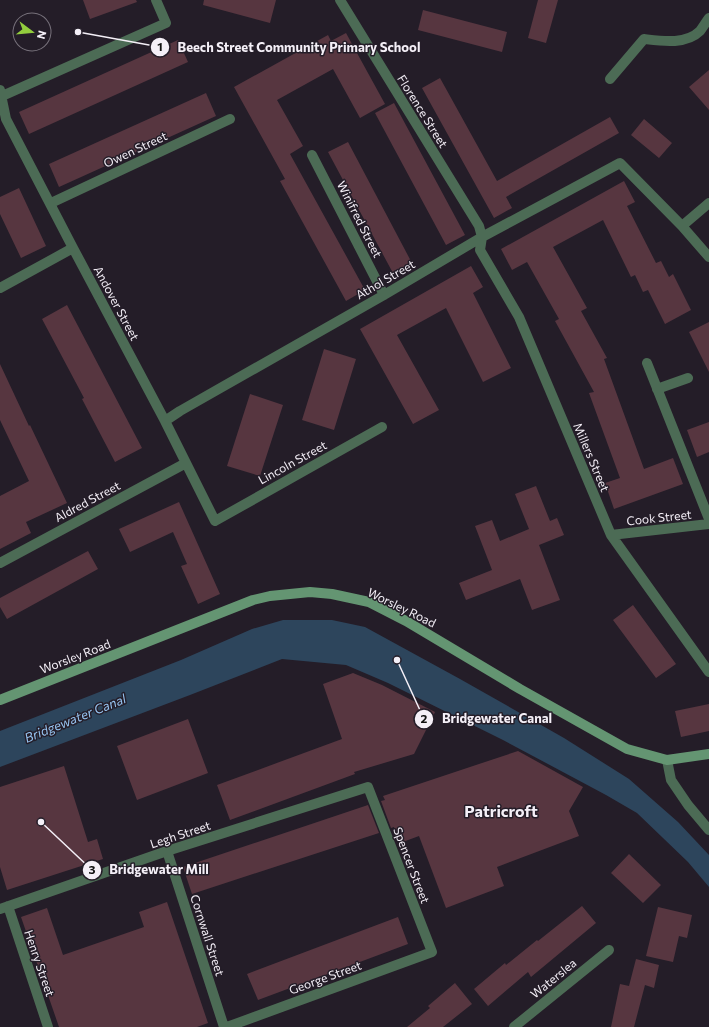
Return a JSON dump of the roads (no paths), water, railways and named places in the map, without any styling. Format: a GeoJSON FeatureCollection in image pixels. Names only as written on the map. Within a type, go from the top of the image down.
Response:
{"type":"FeatureCollection","features":[{"type":"Feature","properties":{"kind":"main road","name":"Worsley Road"},"geometry":{"type":"LineString","coordinates":[[0,700],[253,600],[290,593],[310,592],[332,594],[369,602],[406,621],[520,689],[627,749],[667,760],[709,754]]}},
{"type":"Feature","properties":{"kind":"street"},"geometry":{"type":"LineString","coordinates":[[0,95],[166,23],[156,0]]}},
{"type":"Feature","properties":{"kind":"street","name":"Florence Street"},"geometry":{"type":"LineString","coordinates":[[340,0],[479,226],[482,237]]}},
{"type":"Feature","properties":{"kind":"street"},"geometry":{"type":"LineString","coordinates":[[610,79],[644,39],[665,42],[684,40],[699,32],[709,18]]}},
{"type":"Feature","properties":{"kind":"street","name":"Andover Street"},"geometry":{"type":"LineString","coordinates":[[0,95],[6,119],[165,421],[215,521]]}},
{"type":"Feature","properties":{"kind":"street","name":"Owen Street"},"geometry":{"type":"LineString","coordinates":[[51,203],[230,119]]}},
{"type":"Feature","properties":{"kind":"street","name":"Winifred Street"},"geometry":{"type":"LineString","coordinates":[[312,155],[384,295]]}},
{"type":"Feature","properties":{"kind":"street","name":"Athol Street"},"geometry":{"type":"LineString","coordinates":[[165,421],[482,237],[620,163],[682,226]]}},
{"type":"Feature","properties":{"kind":"street"},"geometry":{"type":"LineString","coordinates":[[709,202],[682,226],[709,257]]}},
{"type":"Feature","properties":{"kind":"street","name":"Millers Street"},"geometry":{"type":"LineString","coordinates":[[482,237],[480,250],[519,317],[611,535],[709,672]]}},
{"type":"Feature","properties":{"kind":"street"},"geometry":{"type":"LineString","coordinates":[[0,288],[73,248]]}},
{"type":"Feature","properties":{"kind":"street"},"geometry":{"type":"LineString","coordinates":[[647,363],[709,519]]}},
{"type":"Feature","properties":{"kind":"street"},"geometry":{"type":"LineString","coordinates":[[658,389],[688,378]]}},
{"type":"Feature","properties":{"kind":"street","name":"Lincoln Street"},"geometry":{"type":"LineString","coordinates":[[215,521],[382,426]]}},
{"type":"Feature","properties":{"kind":"street","name":"Aldred Street"},"geometry":{"type":"LineString","coordinates":[[0,563],[186,463]]}},
{"type":"Feature","properties":{"kind":"street","name":"Cook Street"},"geometry":{"type":"LineString","coordinates":[[611,535],[709,524]]}},
{"type":"Feature","properties":{"kind":"street"},"geometry":{"type":"LineString","coordinates":[[667,760],[671,780],[688,806],[709,830]]}},
{"type":"Feature","properties":{"kind":"street","name":"Legh Street"},"geometry":{"type":"LineString","coordinates":[[4,908],[167,851],[368,786]]}},
{"type":"Feature","properties":{"kind":"street","name":"Spencer Street"},"geometry":{"type":"LineString","coordinates":[[368,786],[432,952]]}},
{"type":"Feature","properties":{"kind":"street","name":"Cornwall Street"},"geometry":{"type":"LineString","coordinates":[[167,851],[224,1027]]}},
{"type":"Feature","properties":{"kind":"street","name":"Henry Street"},"geometry":{"type":"LineString","coordinates":[[4,908],[48,1027]]}},
{"type":"Feature","properties":{"kind":"street","name":"Waterslea"},"geometry":{"type":"LineString","coordinates":[[514,1027],[609,950]]}},
{"type":"Feature","properties":{"kind":"street","name":"George Street"},"geometry":{"type":"LineString","coordinates":[[227,1027],[432,952]]}},
{"type":"Feature","properties":{"kind":"water"},"geometry":{"type":"Polygon","coordinates":[[[283,620],[332,620],[365,627],[564,738],[629,779],[678,822],[709,855],[709,887],[688,862],[637,813],[503,740],[388,683],[346,665],[282,659],[0,767],[0,731],[181,660],[252,629],[283,620]]]}},
{"type":"Feature","properties":{"kind":"place","name":"Beech Street Community Primary School"},"geometry":{"type":"Point","coordinates":[78,32]}},
{"type":"Feature","properties":{"kind":"place","name":"Bridgewater Canal"},"geometry":{"type":"Point","coordinates":[397,660]}},
{"type":"Feature","properties":{"kind":"place","name":"Bridgewater Mill"},"geometry":{"type":"Point","coordinates":[41,822]}},
{"type":"Feature","properties":{"kind":"district","name":"Patricroft"},"geometry":{"type":"Point","coordinates":[501,810]}}]}
